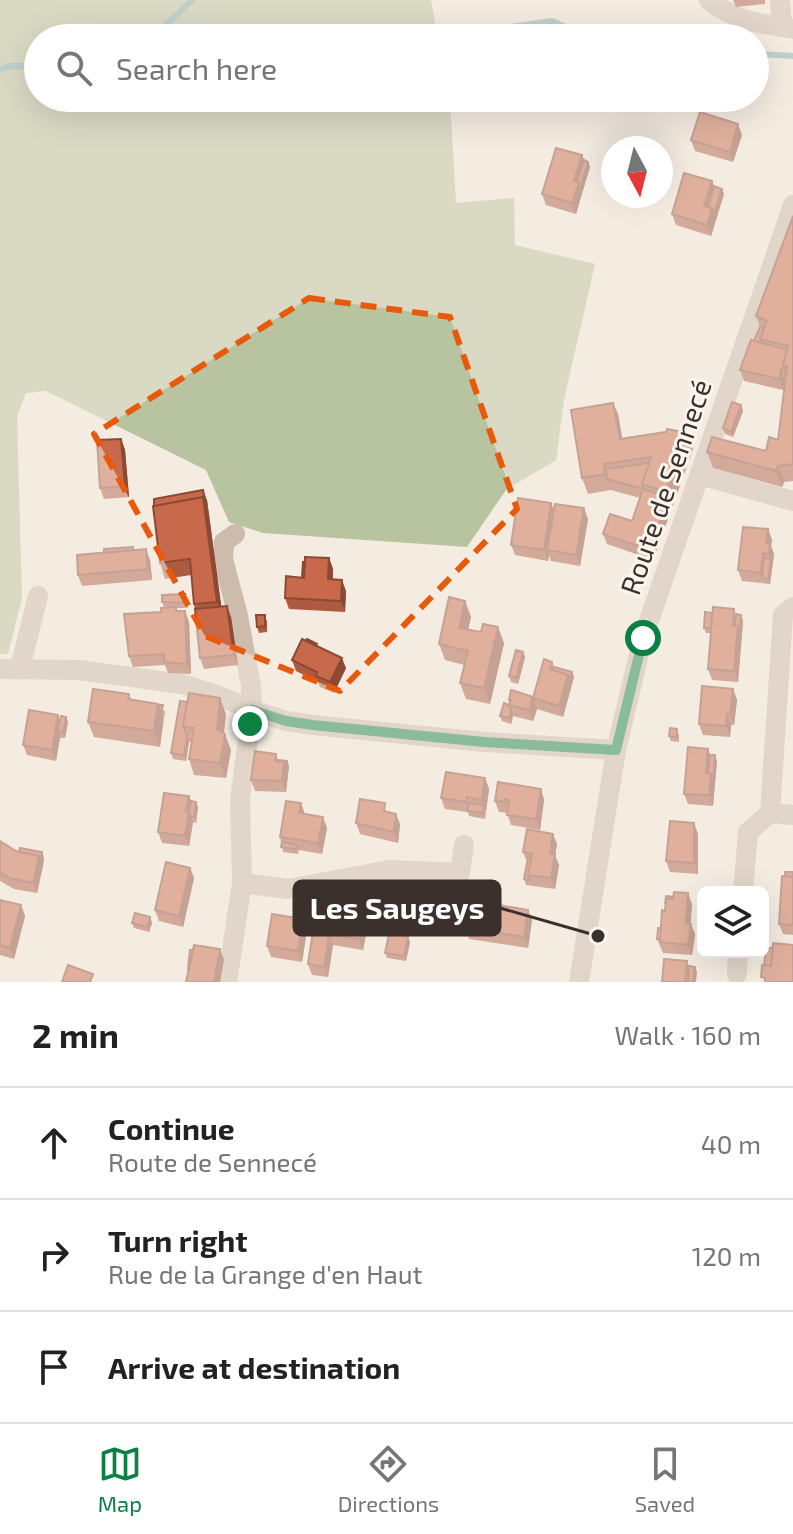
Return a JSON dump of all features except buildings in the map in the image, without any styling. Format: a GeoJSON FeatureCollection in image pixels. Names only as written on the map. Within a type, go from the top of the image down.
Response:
{"type":"FeatureCollection","features":[{"type":"Feature","properties":{"kind":"street"},"geometry":{"type":"LineString","coordinates":[[709,0],[728,15],[760,24]]}},
{"type":"Feature","properties":{"kind":"street"},"geometry":{"type":"LineString","coordinates":[[780,0],[788,28]]}},
{"type":"Feature","properties":{"kind":"street","name":"Route de Sennecé"},"geometry":{"type":"LineString","coordinates":[[579,982],[616,750],[643,638],[793,205]]}},
{"type":"Feature","properties":{"kind":"street"},"geometry":{"type":"LineString","coordinates":[[700,475],[793,501]]}},
{"type":"Feature","properties":{"kind":"street"},"geometry":{"type":"LineString","coordinates":[[227,982],[242,883],[240,799],[252,710],[243,644],[223,559],[224,542],[235,534]]}},
{"type":"Feature","properties":{"kind":"street"},"geometry":{"type":"LineString","coordinates":[[38,596],[10,669],[79,670],[182,684],[286,721],[313,725],[484,742],[616,750]]}},
{"type":"Feature","properties":{"kind":"street"},"geometry":{"type":"LineString","coordinates":[[744,886],[748,832],[770,813],[783,615],[793,607]]}},
{"type":"Feature","properties":{"kind":"street"},"geometry":{"type":"LineString","coordinates":[[770,813],[793,815]]}},
{"type":"Feature","properties":{"kind":"street"},"geometry":{"type":"LineString","coordinates":[[242,883],[288,889],[389,870],[460,873],[464,845]]}},
{"type":"Feature","properties":{"kind":"street"},"geometry":{"type":"LineString","coordinates":[[737,974],[738,958]]}},
{"type":"Feature","properties":{"kind":"highlighted area"},"geometry":{"type":"Polygon","coordinates":[[[309,298],[450,317],[517,509],[340,691],[205,636],[94,434],[309,298]]]}},
{"type":"Feature","properties":{"kind":"green space"},"geometry":{"type":"Polygon","coordinates":[[[0,0],[431,0],[435,24],[24,24],[24,112],[451,112],[456,203],[514,198],[515,245],[595,264],[564,400],[556,460],[506,490],[467,547],[263,533],[229,522],[206,470],[46,391],[26,393],[17,416],[22,598],[8,654],[0,654],[0,0]]]}},
{"type":"Feature","properties":{"kind":"waterway"},"geometry":{"type":"LineString","coordinates":[[167,24],[192,0]]}},
{"type":"Feature","properties":{"kind":"waterway"},"geometry":{"type":"LineString","coordinates":[[531,24],[552,21],[559,24]]}},
{"type":"Feature","properties":{"kind":"waterway"},"geometry":{"type":"LineString","coordinates":[[769,55],[793,56]]}},
{"type":"Feature","properties":{"kind":"waterway"},"geometry":{"type":"LineString","coordinates":[[0,70],[9,66],[24,66]]}},
{"type":"Feature","properties":{"kind":"place","name":"Les Saugeys"},"geometry":{"type":"Point","coordinates":[598,936]}},
{"type":"Feature","properties":{"kind":"route"},"geometry":{"type":"LineString","coordinates":[[250,724],[252,710],[286,721],[313,725],[484,742],[616,750],[643,638]]}}]}
